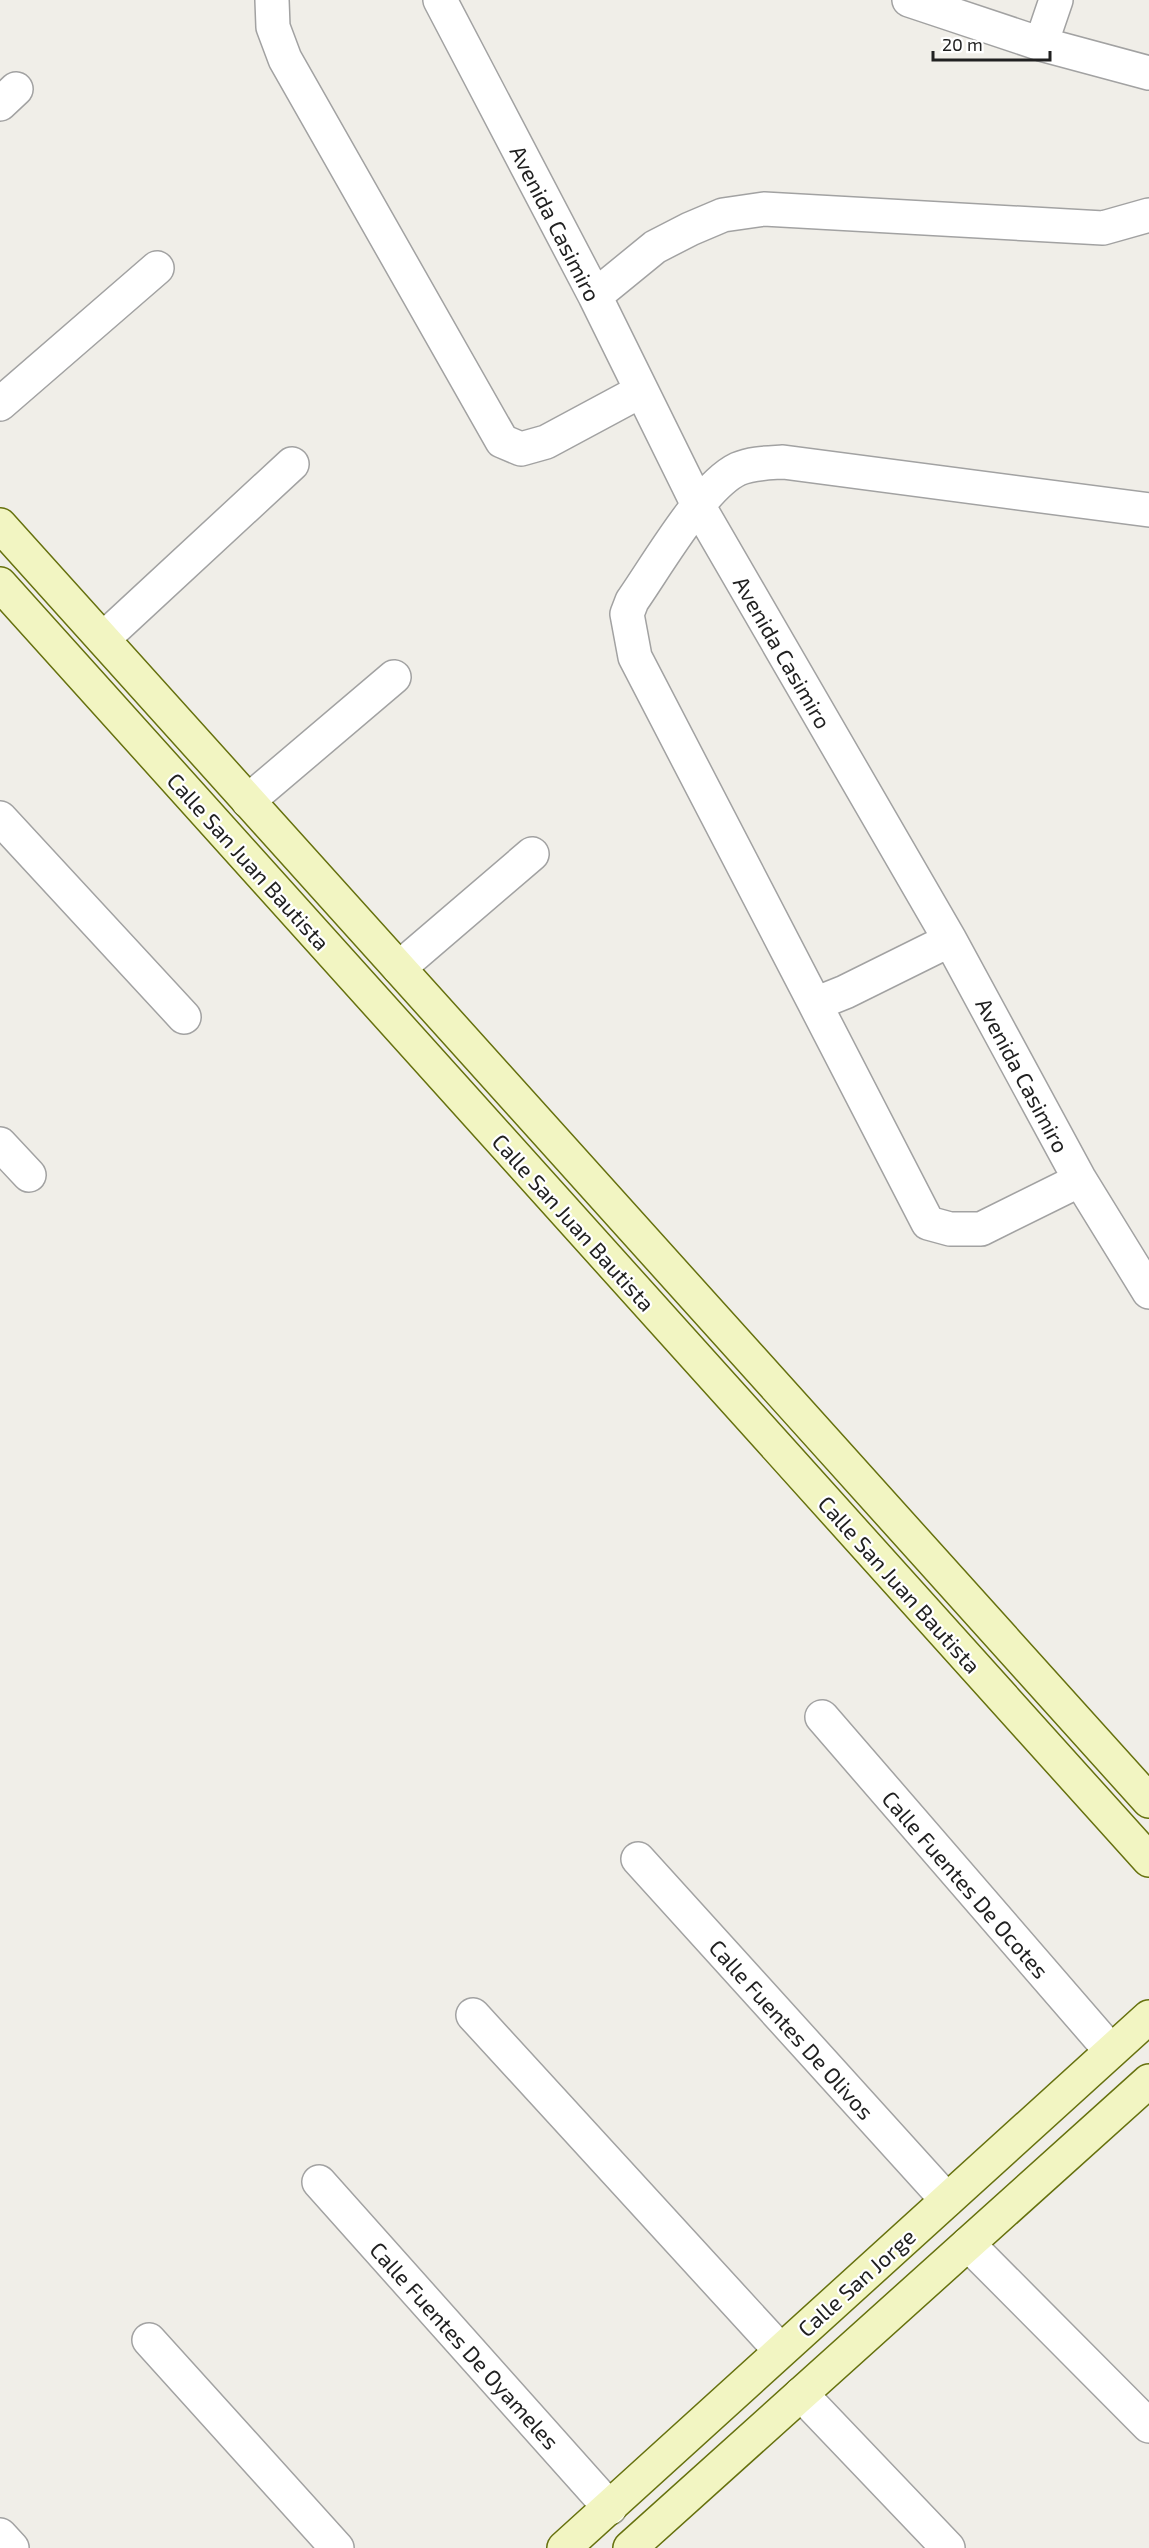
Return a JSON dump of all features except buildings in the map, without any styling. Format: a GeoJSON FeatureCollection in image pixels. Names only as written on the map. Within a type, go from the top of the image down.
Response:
{"type":"FeatureCollection","features":[{"type":"Feature","properties":{"kind":"main road","name":"Calle San Juan Bautista"},"geometry":{"type":"LineString","coordinates":[[1,527],[1149,1801]]}},
{"type":"Feature","properties":{"kind":"main road","name":"Calle San Juan Bautista"},"geometry":{"type":"LineString","coordinates":[[0,586],[1149,1860]]}},
{"type":"Feature","properties":{"kind":"main road","name":"Calle San Jorge"},"geometry":{"type":"LineString","coordinates":[[564,2548],[1149,2017]]}},
{"type":"Feature","properties":{"kind":"main road","name":"Calle San Jorge"},"geometry":{"type":"LineString","coordinates":[[630,2548],[1147,2085]]}},
{"type":"Feature","properties":{"kind":"street"},"geometry":{"type":"LineString","coordinates":[[272,0],[273,27],[285,59],[502,441],[521,448],[546,442],[641,391]]}},
{"type":"Feature","properties":{"kind":"street","name":"Avenida Casimiro"},"geometry":{"type":"LineString","coordinates":[[440,0],[595,296],[698,505],[950,940],[1080,1180],[1149,1292]]}},
{"type":"Feature","properties":{"kind":"street"},"geometry":{"type":"LineString","coordinates":[[909,0],[1041,44],[1149,74]]}},
{"type":"Feature","properties":{"kind":"street"},"geometry":{"type":"LineString","coordinates":[[1041,44],[1056,0]]}},
{"type":"Feature","properties":{"kind":"street"},"geometry":{"type":"LineString","coordinates":[[595,296],[655,247],[723,214],[764,209],[1102,228],[1149,215]]}},
{"type":"Feature","properties":{"kind":"street"},"geometry":{"type":"LineString","coordinates":[[0,404],[157,268]]}},
{"type":"Feature","properties":{"kind":"street"},"geometry":{"type":"LineString","coordinates":[[1080,1180],[981,1229],[950,1229],[928,1223],[635,657],[627,614],[632,601],[698,505],[736,470],[756,463],[783,462],[1149,510]]}},
{"type":"Feature","properties":{"kind":"street"},"geometry":{"type":"LineString","coordinates":[[103,639],[292,464]]}},
{"type":"Feature","properties":{"kind":"street"},"geometry":{"type":"LineString","coordinates":[[0,586],[31,559]]}},
{"type":"Feature","properties":{"kind":"street"},"geometry":{"type":"LineString","coordinates":[[248,801],[394,677]]}},
{"type":"Feature","properties":{"kind":"street"},"geometry":{"type":"LineString","coordinates":[[0,818],[184,1017]]}},
{"type":"Feature","properties":{"kind":"street"},"geometry":{"type":"LineString","coordinates":[[399,969],[532,854]]}},
{"type":"Feature","properties":{"kind":"street"},"geometry":{"type":"LineString","coordinates":[[815,1004],[845,992],[950,940]]}},
{"type":"Feature","properties":{"kind":"street"},"geometry":{"type":"LineString","coordinates":[[0,1144],[29,1175]]}},
{"type":"Feature","properties":{"kind":"street","name":"Calle Fuentes De Ocotes"},"geometry":{"type":"LineString","coordinates":[[822,1717],[1111,2051]]}},
{"type":"Feature","properties":{"kind":"street","name":"Calle Fuentes De Olivos"},"geometry":{"type":"LineString","coordinates":[[638,1859],[947,2200]]}},
{"type":"Feature","properties":{"kind":"street"},"geometry":{"type":"LineString","coordinates":[[473,2015],[780,2350]]}},
{"type":"Feature","properties":{"kind":"street","name":"Calle Fuentes De Oyameles"},"geometry":{"type":"LineString","coordinates":[[319,2182],[610,2508]]}},
{"type":"Feature","properties":{"kind":"street"},"geometry":{"type":"LineString","coordinates":[[968,2244],[1149,2426]]}},
{"type":"Feature","properties":{"kind":"street"},"geometry":{"type":"LineString","coordinates":[[149,2340],[337,2548]]}},
{"type":"Feature","properties":{"kind":"street"},"geometry":{"type":"LineString","coordinates":[[801,2394],[948,2548]]}},
{"type":"Feature","properties":{"kind":"street"},"geometry":{"type":"LineString","coordinates":[[0,2535],[12,2548]]}}]}
